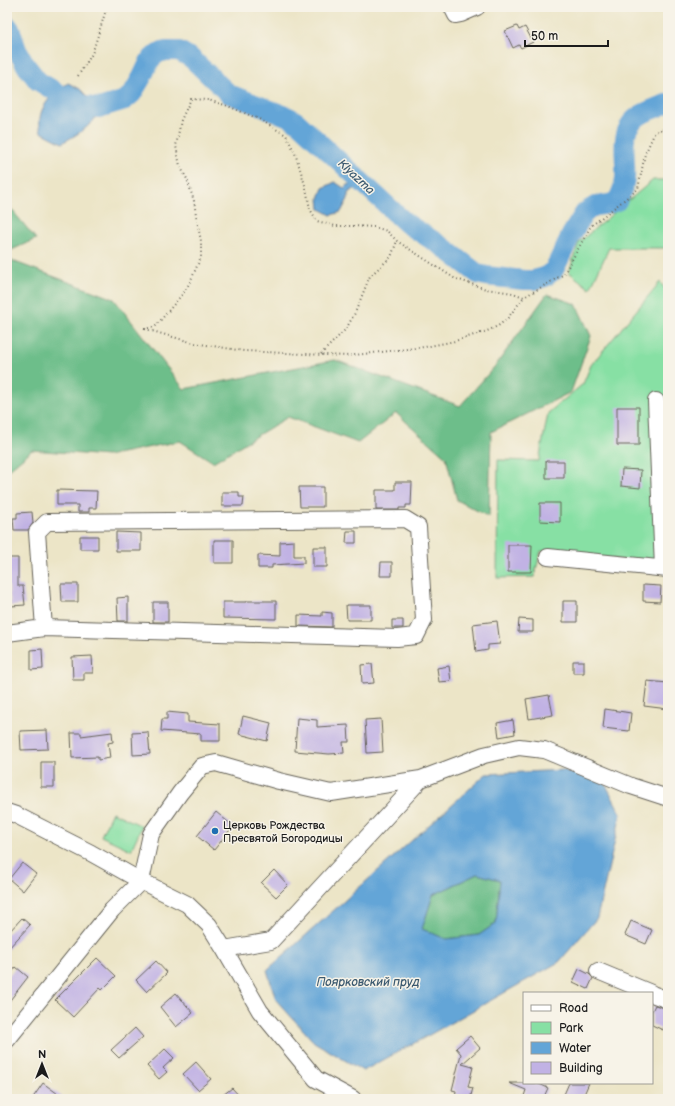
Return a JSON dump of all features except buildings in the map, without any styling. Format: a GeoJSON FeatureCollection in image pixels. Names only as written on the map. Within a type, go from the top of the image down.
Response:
{"type":"FeatureCollection","features":[{"type":"Feature","properties":{"kind":"street"},"geometry":{"type":"LineString","coordinates":[[452,7],[456,15],[477,7]]}},
{"type":"Feature","properties":{"kind":"street"},"geometry":{"type":"LineString","coordinates":[[548,557],[665,568],[656,401]]}},
{"type":"Feature","properties":{"kind":"street"},"geometry":{"type":"LineString","coordinates":[[7,632],[44,628],[397,638],[416,636],[424,620],[418,528],[405,519],[47,522],[37,532],[44,628]]}},
{"type":"Feature","properties":{"kind":"street"},"geometry":{"type":"LineString","coordinates":[[7,1040],[112,910],[141,881],[151,834],[180,793],[202,766],[216,763],[279,782],[331,793],[421,779],[484,754],[519,746],[544,750],[631,786],[668,798]]}},
{"type":"Feature","properties":{"kind":"street"},"geometry":{"type":"LineString","coordinates":[[224,949],[271,941],[421,779]]}},
{"type":"Feature","properties":{"kind":"street"},"geometry":{"type":"LineString","coordinates":[[7,812],[16,814],[187,904],[209,925],[260,1011],[316,1079],[353,1099]]}},
{"type":"Feature","properties":{"kind":"street"},"geometry":{"type":"LineString","coordinates":[[598,971],[649,992]]}},
{"type":"Feature","properties":{"kind":"street"},"geometry":{"type":"LineString","coordinates":[[653,994],[668,1000]]}},
{"type":"Feature","properties":{"kind":"path"},"geometry":{"type":"LineString","coordinates":[[78,76],[92,54],[107,7]]}},
{"type":"Feature","properties":{"kind":"path"},"geometry":{"type":"LineString","coordinates":[[524,297],[513,293],[486,289],[454,278],[397,241],[387,231],[354,226],[335,226],[317,221],[310,209],[306,188],[295,153],[286,135],[259,119],[228,106],[208,100],[191,98],[182,120],[176,146],[180,166],[187,179],[194,201],[201,241],[201,257],[185,291],[155,327],[144,328],[194,343],[244,351],[346,356],[455,341],[498,326],[507,319],[524,297],[564,274],[591,226],[638,189],[645,154],[656,132],[668,127]]}},
{"type":"Feature","properties":{"kind":"path"},"geometry":{"type":"LineString","coordinates":[[321,354],[346,329],[355,313],[370,276],[391,257],[397,241]]}},
{"type":"Feature","properties":{"kind":"green space"},"geometry":{"type":"Polygon","coordinates":[[[653,180],[668,180],[668,248],[609,248],[590,289],[569,272],[579,242],[653,180]]]}},
{"type":"Feature","properties":{"kind":"green space"},"geometry":{"type":"Polygon","coordinates":[[[7,204],[36,239],[7,252],[7,204]]]}},
{"type":"Feature","properties":{"kind":"green space"},"geometry":{"type":"Polygon","coordinates":[[[7,259],[114,299],[184,389],[335,360],[460,406],[496,365],[547,294],[576,304],[591,336],[571,392],[491,432],[489,517],[457,500],[446,457],[396,413],[358,443],[288,417],[213,462],[180,441],[107,456],[32,450],[7,471],[7,259]]]}},
{"type":"Feature","properties":{"kind":"green space"},"geometry":{"type":"Polygon","coordinates":[[[660,282],[668,293],[668,565],[541,551],[534,577],[497,578],[498,460],[539,461],[548,413],[583,384],[591,365],[660,282]]]}},
{"type":"Feature","properties":{"kind":"green space"},"geometry":{"type":"Polygon","coordinates":[[[112,812],[142,826],[131,850],[101,836],[112,812]]]}},
{"type":"Feature","properties":{"kind":"green space"},"geometry":{"type":"Polygon","coordinates":[[[477,874],[500,880],[496,923],[479,935],[446,939],[422,929],[433,895],[477,874]]]}},
{"type":"Feature","properties":{"kind":"water"},"geometry":{"type":"Polygon","coordinates":[[[68,83],[80,89],[99,108],[94,120],[85,129],[62,143],[41,132],[40,117],[42,110],[50,98],[68,83]]]}},
{"type":"Feature","properties":{"kind":"water"},"geometry":{"type":"Polygon","coordinates":[[[358,178],[364,183],[348,193],[348,199],[341,212],[331,215],[320,209],[319,198],[323,188],[335,182],[344,188],[358,178]]]}},
{"type":"Feature","properties":{"kind":"water","name":"Поярковский пруд"},"geometry":{"type":"Polygon","coordinates":[[[563,770],[605,783],[621,814],[597,918],[559,962],[363,1071],[314,1042],[276,1000],[267,970],[486,774],[563,770]],[[477,874],[433,895],[422,929],[446,939],[479,935],[496,923],[500,880],[477,874]]]}},
{"type":"Feature","properties":{"kind":"waterway","name":"Klyazma"},"geometry":{"type":"LineString","coordinates":[[7,25],[10,29],[17,50],[27,67],[38,81],[78,105],[99,108],[125,100],[132,94],[150,60],[158,53],[166,51],[179,51],[191,58],[229,94],[289,117],[297,122],[406,223],[443,247],[478,274],[486,276],[534,280],[545,277],[554,270],[571,235],[585,212],[595,206],[617,201],[625,181],[624,147],[630,125],[642,114],[668,103]]}},
{"type":"Feature","properties":{"kind":"place","name":"Церковь Рождества Пресвятой Богородицы"},"geometry":{"type":"Point","coordinates":[215,831]}}]}
